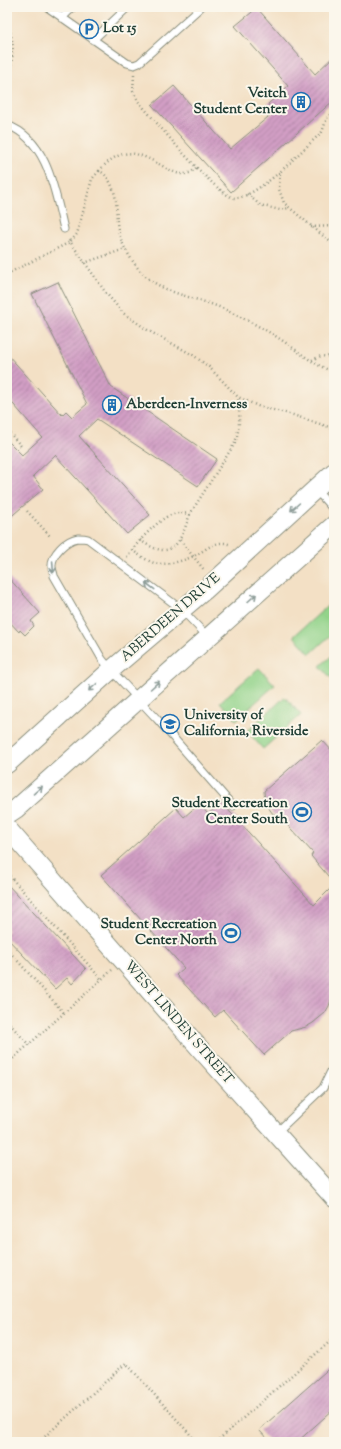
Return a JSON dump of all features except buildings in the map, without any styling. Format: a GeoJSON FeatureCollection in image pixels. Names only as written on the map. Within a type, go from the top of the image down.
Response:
{"type":"FeatureCollection","features":[{"type":"Feature","properties":{"kind":"street","name":"ABERDEEN DRIVE"},"geometry":{"type":"LineString","coordinates":[[7,764],[334,472]]}},
{"type":"Feature","properties":{"kind":"street"},"geometry":{"type":"LineString","coordinates":[[7,813],[10,813],[16,809],[334,525]]}},
{"type":"Feature","properties":{"kind":"street","name":"WEST LINDEN STREET"},"geometry":{"type":"LineString","coordinates":[[7,828],[334,1198]]}},
{"type":"Feature","properties":{"kind":"lane"},"geometry":{"type":"LineString","coordinates":[[47,7],[127,64],[134,65],[139,63],[201,7]]}},
{"type":"Feature","properties":{"kind":"lane"},"geometry":{"type":"LineString","coordinates":[[62,18],[73,7]]}},
{"type":"Feature","properties":{"kind":"lane"},"geometry":{"type":"LineString","coordinates":[[93,40],[128,7]]}},
{"type":"Feature","properties":{"kind":"lane"},"geometry":{"type":"LineString","coordinates":[[7,125],[14,128],[29,140],[39,152],[47,166],[53,183],[64,229]]}},
{"type":"Feature","properties":{"kind":"lane"},"geometry":{"type":"LineString","coordinates":[[315,489],[334,510]]}},
{"type":"Feature","properties":{"kind":"lane"},"geometry":{"type":"LineString","coordinates":[[208,638],[181,609],[88,539],[79,538],[70,541],[61,547],[53,558],[52,566],[54,576],[102,659],[233,806]]}},
{"type":"Feature","properties":{"kind":"lane"},"geometry":{"type":"LineString","coordinates":[[276,1133],[323,1088],[334,1066]]}},
{"type":"Feature","properties":{"kind":"path"},"geometry":{"type":"LineString","coordinates":[[7,25],[13,47],[13,56],[7,82]]}},
{"type":"Feature","properties":{"kind":"path"},"geometry":{"type":"LineString","coordinates":[[134,65],[133,91],[138,101],[196,168],[226,195],[235,198],[258,188],[280,172],[322,132],[327,118],[334,112]]}},
{"type":"Feature","properties":{"kind":"path"},"geometry":{"type":"LineString","coordinates":[[7,274],[70,242],[78,234],[92,179],[112,159],[122,154],[141,154],[177,174],[188,173],[196,168]]}},
{"type":"Feature","properties":{"kind":"path"},"geometry":{"type":"LineString","coordinates":[[99,171],[103,172],[107,177],[116,200],[117,227],[124,249],[137,267],[152,282],[170,292],[224,309],[276,336],[311,361],[334,372]]}},
{"type":"Feature","properties":{"kind":"path"},"geometry":{"type":"LineString","coordinates":[[280,172],[279,189],[284,202],[311,227],[334,245]]}},
{"type":"Feature","properties":{"kind":"path"},"geometry":{"type":"LineString","coordinates":[[247,194],[260,205],[280,210],[290,208]]}},
{"type":"Feature","properties":{"kind":"path"},"geometry":{"type":"LineString","coordinates":[[311,227],[334,226]]}},
{"type":"Feature","properties":{"kind":"path"},"geometry":{"type":"LineString","coordinates":[[70,242],[106,293],[124,312],[149,331],[192,355],[209,367],[238,397],[258,406],[293,415],[334,430]]}},
{"type":"Feature","properties":{"kind":"path"},"geometry":{"type":"LineString","coordinates":[[84,263],[124,249]]}},
{"type":"Feature","properties":{"kind":"path"},"geometry":{"type":"LineString","coordinates":[[311,361],[321,356],[334,357]]}},
{"type":"Feature","properties":{"kind":"path"},"geometry":{"type":"LineString","coordinates":[[140,540],[149,546],[160,550],[168,550],[180,540],[190,514],[235,444],[239,431],[240,417],[238,397]]}},
{"type":"Feature","properties":{"kind":"path"},"geometry":{"type":"LineString","coordinates":[[7,430],[21,446]]}},
{"type":"Feature","properties":{"kind":"path"},"geometry":{"type":"LineString","coordinates":[[27,511],[50,536]]}},
{"type":"Feature","properties":{"kind":"path"},"geometry":{"type":"LineString","coordinates":[[123,565],[140,540],[166,517],[171,514],[190,514]]}},
{"type":"Feature","properties":{"kind":"path"},"geometry":{"type":"LineString","coordinates":[[180,540],[206,571]]}},
{"type":"Feature","properties":{"kind":"path"},"geometry":{"type":"LineString","coordinates":[[132,550],[147,560],[155,563],[177,562],[219,543],[227,543],[233,547]]}},
{"type":"Feature","properties":{"kind":"path"},"geometry":{"type":"LineString","coordinates":[[7,872],[102,980]]}},
{"type":"Feature","properties":{"kind":"path"},"geometry":{"type":"LineString","coordinates":[[7,949],[64,1013]]}},
{"type":"Feature","properties":{"kind":"path"},"geometry":{"type":"LineString","coordinates":[[7,1064],[123,960]]}},
{"type":"Feature","properties":{"kind":"path"},"geometry":{"type":"LineString","coordinates":[[7,1021],[29,1045]]}},
{"type":"Feature","properties":{"kind":"path"},"geometry":{"type":"LineString","coordinates":[[216,1442],[334,1338]]}},
{"type":"Feature","properties":{"kind":"path"},"geometry":{"type":"LineString","coordinates":[[39,1442],[126,1363],[197,1442]]}},
{"type":"Feature","properties":{"kind":"green space"},"geometry":{"type":"Polygon","coordinates":[[[332,602],[334,605],[334,632],[310,654],[294,636],[332,602]]]}},
{"type":"Feature","properties":{"kind":"green space"},"geometry":{"type":"Polygon","coordinates":[[[334,654],[334,681],[320,666],[334,654]]]}},
{"type":"Feature","properties":{"kind":"green space"},"geometry":{"type":"Polygon","coordinates":[[[259,668],[275,685],[236,720],[220,702],[259,668]]]}},
{"type":"Feature","properties":{"kind":"green space"},"geometry":{"type":"Polygon","coordinates":[[[285,697],[301,715],[263,749],[247,731],[285,697]]]}},
{"type":"Feature","properties":{"kind":"place","name":"Lot 15"},"geometry":{"type":"Point","coordinates":[89,29]}},
{"type":"Feature","properties":{"kind":"place","name":"Veitch Student Center"},"geometry":{"type":"Point","coordinates":[301,102]}},
{"type":"Feature","properties":{"kind":"place","name":"Aberdeen-Inverness"},"geometry":{"type":"Point","coordinates":[112,405]}},
{"type":"Feature","properties":{"kind":"place","name":"University of California, Riverside"},"geometry":{"type":"Point","coordinates":[170,724]}},
{"type":"Feature","properties":{"kind":"place","name":"Student Recreation Center South"},"geometry":{"type":"Point","coordinates":[302,812]}},
{"type":"Feature","properties":{"kind":"place","name":"Student Recreation Center North"},"geometry":{"type":"Point","coordinates":[231,933]}}]}
